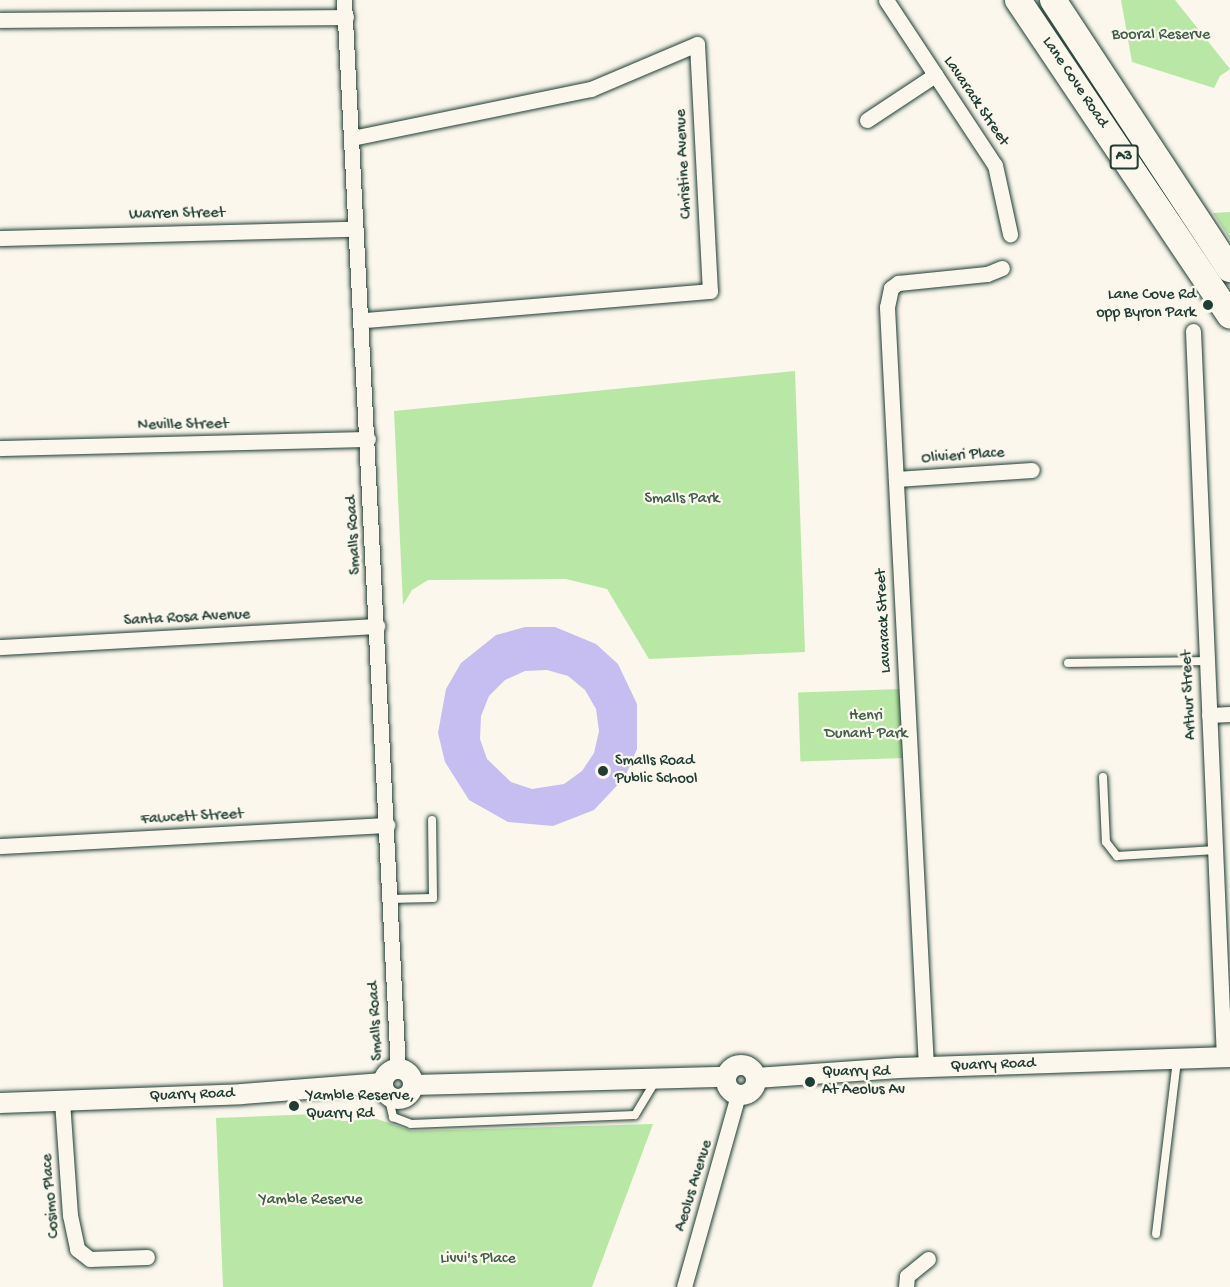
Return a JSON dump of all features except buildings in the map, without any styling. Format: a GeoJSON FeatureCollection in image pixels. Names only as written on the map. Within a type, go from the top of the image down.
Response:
{"type":"FeatureCollection","features":[{"type":"Feature","properties":{"kind":"highway","name":"Lane Cove Road"},"geometry":{"type":"LineString","coordinates":[[1018,0],[1230,315]]}},
{"type":"Feature","properties":{"kind":"highway","name":"Lane Cove Road"},"geometry":{"type":"LineString","coordinates":[[1053,0],[1230,269]]}},
{"type":"Feature","properties":{"kind":"street","name":"Smalls Road"},"geometry":{"type":"LineString","coordinates":[[344,0],[368,439],[398,1069]]}},
{"type":"Feature","properties":{"kind":"street","name":"Lavarack Street"},"geometry":{"type":"LineString","coordinates":[[886,0],[995,165],[1010,234]]}},
{"type":"Feature","properties":{"kind":"street"},"geometry":{"type":"LineString","coordinates":[[0,20],[346,17]]}},
{"type":"Feature","properties":{"kind":"street","name":"Christine Avenue"},"geometry":{"type":"LineString","coordinates":[[352,138],[591,89],[697,45],[710,291],[361,320]]}},
{"type":"Feature","properties":{"kind":"street"},"geometry":{"type":"LineString","coordinates":[[867,120],[935,75]]}},
{"type":"Feature","properties":{"kind":"street","name":"Warren Street"},"geometry":{"type":"LineString","coordinates":[[0,238],[355,229]]}},
{"type":"Feature","properties":{"kind":"street","name":"Lavarack Street"},"geometry":{"type":"LineString","coordinates":[[926,1067],[887,307],[891,288],[908,280],[987,274],[1002,268]]}},
{"type":"Feature","properties":{"kind":"street","name":"Arthur Street"},"geometry":{"type":"LineString","coordinates":[[1193,331],[1206,661],[1227,1057]]}},
{"type":"Feature","properties":{"kind":"street","name":"Neville Street"},"geometry":{"type":"LineString","coordinates":[[0,448],[368,439]]}},
{"type":"Feature","properties":{"kind":"street","name":"Olivieri Place"},"geometry":{"type":"LineString","coordinates":[[896,479],[1032,471]]}},
{"type":"Feature","properties":{"kind":"street","name":"Santa Rosa Avenue"},"geometry":{"type":"LineString","coordinates":[[0,647],[377,626]]}},
{"type":"Feature","properties":{"kind":"street"},"geometry":{"type":"LineString","coordinates":[[1209,715],[1230,714]]}},
{"type":"Feature","properties":{"kind":"street","name":"Fawcett Street"},"geometry":{"type":"LineString","coordinates":[[0,846],[387,825]]}},
{"type":"Feature","properties":{"kind":"street","name":"Quarry Road"},"geometry":{"type":"LineString","coordinates":[[756,1078],[926,1067],[1227,1057]]}},
{"type":"Feature","properties":{"kind":"street"},"geometry":{"type":"LineString","coordinates":[[741,1064],[751,1068],[756,1078],[751,1091],[738,1095],[728,1088],[726,1077],[731,1068],[741,1064]]}},
{"type":"Feature","properties":{"kind":"street"},"geometry":{"type":"LineString","coordinates":[[413,1085],[411,1076],[398,1069],[387,1075],[386,1089],[401,1099],[413,1085],[726,1077]]}},
{"type":"Feature","properties":{"kind":"street","name":"Quarry Road"},"geometry":{"type":"LineString","coordinates":[[0,1103],[386,1089]]}},
{"type":"Feature","properties":{"kind":"street","name":"Aeolus Avenue"},"geometry":{"type":"LineString","coordinates":[[684,1287],[738,1095]]}},
{"type":"Feature","properties":{"kind":"street","name":"Cosimo Place"},"geometry":{"type":"LineString","coordinates":[[62,1101],[70,1215],[77,1249],[90,1258],[147,1257]]}},
{"type":"Feature","properties":{"kind":"street"},"geometry":{"type":"LineString","coordinates":[[906,1287],[907,1276],[928,1259]]}},
{"type":"Feature","properties":{"kind":"lane"},"geometry":{"type":"LineString","coordinates":[[1068,663],[1206,661]]}},
{"type":"Feature","properties":{"kind":"lane"},"geometry":{"type":"LineString","coordinates":[[1103,777],[1106,842],[1117,856],[1216,850]]}},
{"type":"Feature","properties":{"kind":"lane"},"geometry":{"type":"LineString","coordinates":[[389,899],[433,898],[432,820]]}},
{"type":"Feature","properties":{"kind":"lane"},"geometry":{"type":"LineString","coordinates":[[1156,1234],[1177,1060]]}},
{"type":"Feature","properties":{"kind":"lane"},"geometry":{"type":"LineString","coordinates":[[386,1089],[393,1117],[411,1124],[635,1115],[657,1078]]}},
{"type":"Feature","properties":{"kind":"green space","name":"Booral Reserve"},"geometry":{"type":"Polygon","coordinates":[[[1121,0],[1175,0],[1230,69],[1220,76],[1214,88],[1132,62],[1121,0]]]}},
{"type":"Feature","properties":{"kind":"green space"},"geometry":{"type":"Polygon","coordinates":[[[1230,212],[1230,239],[1213,213],[1230,212]]]}},
{"type":"Feature","properties":{"kind":"green space","name":"Smalls Park"},"geometry":{"type":"Polygon","coordinates":[[[795,371],[805,652],[649,659],[607,589],[566,579],[428,580],[412,590],[403,605],[394,411],[795,371]]]}},
{"type":"Feature","properties":{"kind":"green space","name":"Henri Dunant Park"},"geometry":{"type":"Polygon","coordinates":[[[901,689],[903,758],[800,762],[798,693],[901,689]]]}},
{"type":"Feature","properties":{"kind":"green space","name":"Yamble Reserve"},"geometry":{"type":"Polygon","coordinates":[[[315,1114],[344,1121],[377,1119],[412,1131],[653,1124],[592,1287],[223,1287],[216,1118],[315,1114]]]}},
{"type":"Feature","properties":{"kind":"place","name":"Lane Cove Rd opp Byron Park"},"geometry":{"type":"Point","coordinates":[1208,305]}},
{"type":"Feature","properties":{"kind":"place","name":"Smalls Road Public School"},"geometry":{"type":"Point","coordinates":[603,771]}},
{"type":"Feature","properties":{"kind":"place","name":"Quarry Rd At Aeolus Av"},"geometry":{"type":"Point","coordinates":[810,1082]}},
{"type":"Feature","properties":{"kind":"place","name":"Yamble Reserve, Quarry Rd"},"geometry":{"type":"Point","coordinates":[294,1106]}},
{"type":"Feature","properties":{"kind":"park label","name":"Livvi's Place"},"geometry":{"type":"Point","coordinates":[478,1260]}}]}
